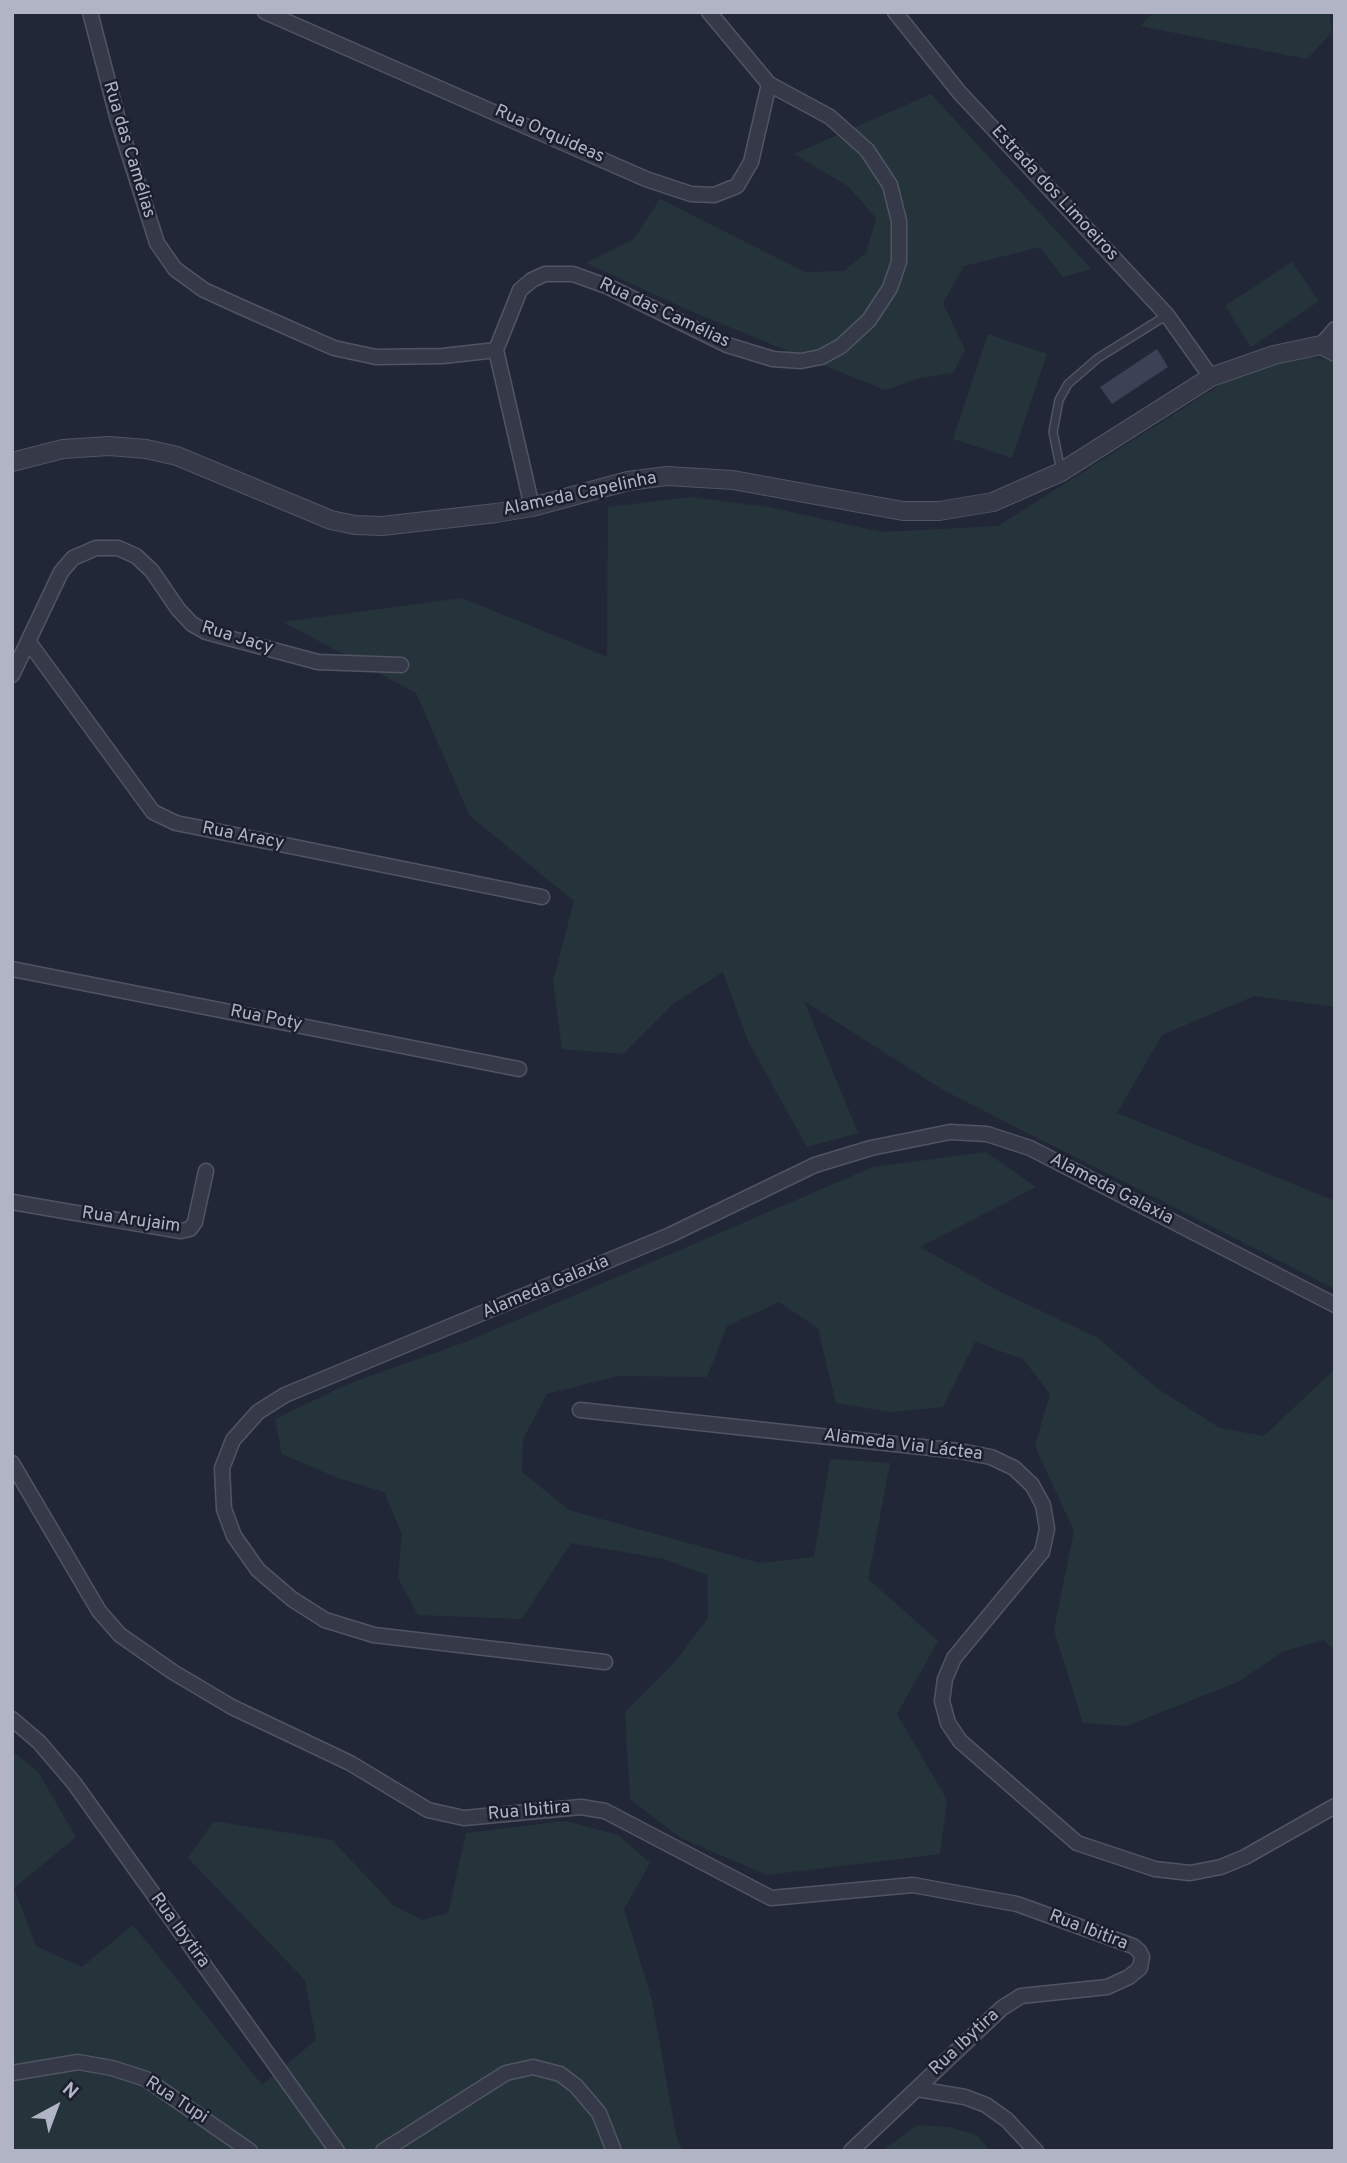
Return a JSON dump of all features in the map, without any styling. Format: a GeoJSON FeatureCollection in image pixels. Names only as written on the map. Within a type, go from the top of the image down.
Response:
{"type":"FeatureCollection","features":[{"type":"Feature","properties":{"kind":"street","name":"Rua das Camélias"},"geometry":{"type":"LineString","coordinates":[[90,12],[98,50],[141,200],[157,243],[175,269],[204,290],[334,348],[376,357],[443,356],[496,350],[520,290],[545,274],[573,274],[609,287],[727,345],[773,359],[801,361],[821,357],[841,346],[869,320],[890,288],[899,262],[899,221],[890,185],[867,150],[830,117],[769,84],[709,12]]}},
{"type":"Feature","properties":{"kind":"street","name":"Rua Orquideas"},"geometry":{"type":"LineString","coordinates":[[265,12],[646,179],[691,194],[714,195],[737,186],[751,162],[769,84]]}},
{"type":"Feature","properties":{"kind":"street","name":"Estrada dos Limoeiros"},"geometry":{"type":"LineString","coordinates":[[895,12],[959,92],[1167,315],[1211,377]]}},
{"type":"Feature","properties":{"kind":"street"},"geometry":{"type":"LineString","coordinates":[[1328,348],[1335,329]]}},
{"type":"Feature","properties":{"kind":"street","name":"Alameda Capelinha"},"geometry":{"type":"LineString","coordinates":[[12,462],[63,449],[109,446],[146,449],[177,456],[331,520],[355,525],[382,526],[463,518],[531,507],[628,481],[667,476],[733,480],[903,510],[939,511],[993,502],[1061,472],[1211,377],[1274,355],[1328,348]]}},
{"type":"Feature","properties":{"kind":"street"},"geometry":{"type":"LineString","coordinates":[[496,350],[531,507]]}},
{"type":"Feature","properties":{"kind":"street","name":"Rua Jacy"},"geometry":{"type":"LineString","coordinates":[[12,675],[61,572],[73,558],[96,548],[118,548],[136,556],[152,571],[178,609],[192,624],[206,632],[318,662],[401,665]]}},
{"type":"Feature","properties":{"kind":"street","name":"Rua Aracy"},"geometry":{"type":"LineString","coordinates":[[29,641],[153,812],[176,823],[542,897]]}},
{"type":"Feature","properties":{"kind":"street","name":"Rua Poty"},"geometry":{"type":"LineString","coordinates":[[12,969],[519,1069]]}},
{"type":"Feature","properties":{"kind":"street","name":"Alameda Galaxia"},"geometry":{"type":"LineString","coordinates":[[605,1662],[374,1635],[326,1620],[292,1599],[258,1570],[234,1536],[224,1509],[222,1468],[233,1440],[258,1412],[285,1395],[670,1235],[815,1165],[871,1148],[950,1132],[987,1133],[1030,1148],[1335,1305]]}},
{"type":"Feature","properties":{"kind":"street","name":"Rua Arujaim"},"geometry":{"type":"LineString","coordinates":[[12,1202],[181,1231],[190,1229],[195,1222],[206,1171]]}},
{"type":"Feature","properties":{"kind":"street","name":"Alameda Via Láctea"},"geometry":{"type":"LineString","coordinates":[[580,1410],[959,1451],[990,1457],[1014,1468],[1032,1485],[1043,1505],[1047,1529],[1042,1552],[1015,1588],[954,1658],[945,1679],[942,1701],[948,1723],[960,1741],[1077,1843],[1155,1869],[1190,1873],[1221,1867],[1245,1857],[1335,1806]]}},
{"type":"Feature","properties":{"kind":"street","name":"Rua Ibitira"},"geometry":{"type":"LineString","coordinates":[[12,1463],[99,1611],[120,1635],[162,1665],[232,1707],[350,1763],[428,1810],[464,1818],[582,1807],[606,1811],[771,1898],[913,1885],[1004,1902],[1133,1946],[1142,1957],[1140,1968]]}},
{"type":"Feature","properties":{"kind":"street","name":"Rua Ibytira"},"geometry":{"type":"LineString","coordinates":[[12,1719],[39,1742],[74,1783],[337,2151]]}},
{"type":"Feature","properties":{"kind":"street","name":"Rua Ibytira"},"geometry":{"type":"LineString","coordinates":[[852,2151],[987,2021],[1021,1997],[1107,1987],[1129,1977],[1140,1968]]}},
{"type":"Feature","properties":{"kind":"street","name":"Rua Tupi"},"geometry":{"type":"LineString","coordinates":[[12,2073],[78,2062],[112,2068],[146,2079],[250,2151]]}},
{"type":"Feature","properties":{"kind":"street"},"geometry":{"type":"LineString","coordinates":[[383,2151],[506,2073],[533,2067],[559,2074],[576,2086],[598,2113],[614,2151]]}},
{"type":"Feature","properties":{"kind":"street"},"geometry":{"type":"LineString","coordinates":[[917,2089],[965,2097],[986,2105],[1007,2120],[1036,2151]]}},
{"type":"Feature","properties":{"kind":"lane"},"geometry":{"type":"LineString","coordinates":[[1061,472],[1054,432],[1059,400],[1068,384],[1098,358],[1167,315]]}},
{"type":"Feature","properties":{"kind":"shaded area"},"geometry":{"type":"Polygon","coordinates":[[[1154,12],[1329,12],[1332,32],[1307,59],[1140,26],[1154,12]]]}},
{"type":"Feature","properties":{"kind":"shaded area"},"geometry":{"type":"Polygon","coordinates":[[[931,94],[1091,269],[1063,277],[1040,247],[964,266],[943,303],[965,350],[953,373],[920,378],[885,390],[695,313],[586,263],[634,239],[660,199],[805,272],[844,271],[866,253],[876,218],[848,186],[794,154],[931,94]]]}},
{"type":"Feature","properties":{"kind":"shaded area"},"geometry":{"type":"Polygon","coordinates":[[[1292,262],[1319,301],[1251,347],[1225,306],[1292,262]]]}},
{"type":"Feature","properties":{"kind":"shaded area"},"geometry":{"type":"Polygon","coordinates":[[[988,334],[1047,354],[1012,458],[953,439],[988,334]]]}},
{"type":"Feature","properties":{"kind":"shaded area"},"geometry":{"type":"Polygon","coordinates":[[[1298,355],[1335,361],[1335,1007],[1254,996],[1162,1035],[1117,1113],[1335,1201],[1335,1289],[943,1090],[804,1001],[858,1133],[807,1147],[748,1041],[723,972],[673,1004],[623,1054],[562,1049],[553,981],[574,901],[470,816],[416,693],[283,622],[462,598],[607,657],[608,507],[690,497],[768,507],[882,532],[998,526],[1228,380],[1298,355]]]}},
{"type":"Feature","properties":{"kind":"shaded area"},"geometry":{"type":"Polygon","coordinates":[[[986,1152],[1036,1187],[920,1247],[1001,1292],[1098,1338],[1158,1389],[1220,1428],[1264,1436],[1335,1369],[1335,1651],[1324,1640],[1284,1651],[1238,1682],[1126,1726],[1083,1723],[1054,1630],[1074,1531],[1035,1446],[1050,1394],[1023,1359],[975,1342],[943,1407],[890,1412],[836,1403],[818,1328],[779,1302],[727,1326],[707,1377],[618,1376],[547,1394],[523,1439],[522,1472],[569,1510],[760,1563],[814,1557],[830,1459],[890,1463],[868,1579],[938,1641],[897,1714],[947,1800],[940,1854],[767,1875],[681,1838],[630,1799],[625,1712],[675,1662],[708,1618],[707,1575],[664,1559],[571,1543],[522,1619],[418,1615],[398,1578],[402,1534],[384,1492],[338,1478],[282,1454],[275,1419],[348,1384],[468,1341],[873,1167],[986,1152]]]}},
{"type":"Feature","properties":{"kind":"shaded area"},"geometry":{"type":"Polygon","coordinates":[[[12,1751],[38,1772],[76,1837],[14,1888],[36,1946],[82,1967],[133,1925],[262,2085],[316,2040],[305,1980],[188,1858],[214,1821],[332,1840],[394,1906],[422,1920],[448,1913],[466,1833],[565,1821],[618,1835],[650,1863],[624,1909],[652,2000],[676,2135],[683,2151],[12,2151],[12,1751]]]}},
{"type":"Feature","properties":{"kind":"shaded area"},"geometry":{"type":"Polygon","coordinates":[[[918,2125],[949,2127],[976,2135],[991,2151],[881,2151],[918,2125]]]}},
{"type":"Feature","properties":{"kind":"building"},"geometry":{"type":"Polygon","coordinates":[[[1157,349],[1168,367],[1112,404],[1100,387],[1157,349]]]}}]}
